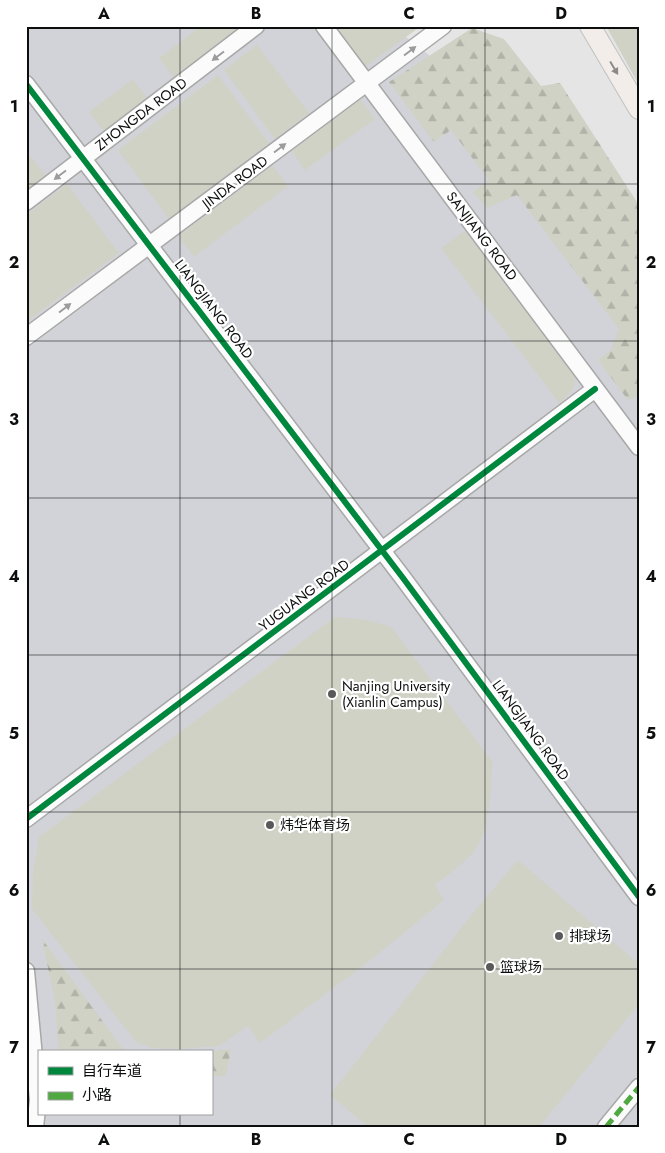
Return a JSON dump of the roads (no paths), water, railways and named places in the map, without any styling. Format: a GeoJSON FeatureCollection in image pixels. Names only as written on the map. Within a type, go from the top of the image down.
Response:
{"type":"FeatureCollection","features":[{"type":"Feature","properties":{"kind":"main road"},"geometry":{"type":"LineString","coordinates":[[590,26],[639,109]]}},
{"type":"Feature","properties":{"kind":"street","name":"ZHONGDA ROAD"},"geometry":{"type":"LineString","coordinates":[[26,202],[256,26]]}},
{"type":"Feature","properties":{"kind":"street","name":"SANJIANG ROAD"},"geometry":{"type":"LineString","coordinates":[[324,26],[639,447]]}},
{"type":"Feature","properties":{"kind":"street","name":"JINDA ROAD"},"geometry":{"type":"LineString","coordinates":[[26,337],[443,26]]}},
{"type":"Feature","properties":{"kind":"street","name":"LIANGJIANG ROAD"},"geometry":{"type":"LineString","coordinates":[[26,84],[404,578],[639,896]]}},
{"type":"Feature","properties":{"kind":"street","name":"YUGUANG ROAD"},"geometry":{"type":"LineString","coordinates":[[26,819],[290,622],[595,389]]}},
{"type":"Feature","properties":{"kind":"street"},"geometry":{"type":"LineString","coordinates":[[26,972],[35,1127]]}},
{"type":"Feature","properties":{"kind":"street"},"geometry":{"type":"LineString","coordinates":[[606,1127],[639,1087]]}},
{"type":"Feature","properties":{"kind":"place","name":"Nanjing University (Xianlin Campus)"},"geometry":{"type":"Point","coordinates":[332,694]}},
{"type":"Feature","properties":{"kind":"place","name":"炜华体育场"},"geometry":{"type":"Point","coordinates":[270,825]}},
{"type":"Feature","properties":{"kind":"place","name":"排球场"},"geometry":{"type":"Point","coordinates":[559,936]}},
{"type":"Feature","properties":{"kind":"place","name":"篮球场"},"geometry":{"type":"Point","coordinates":[490,967]}}]}
